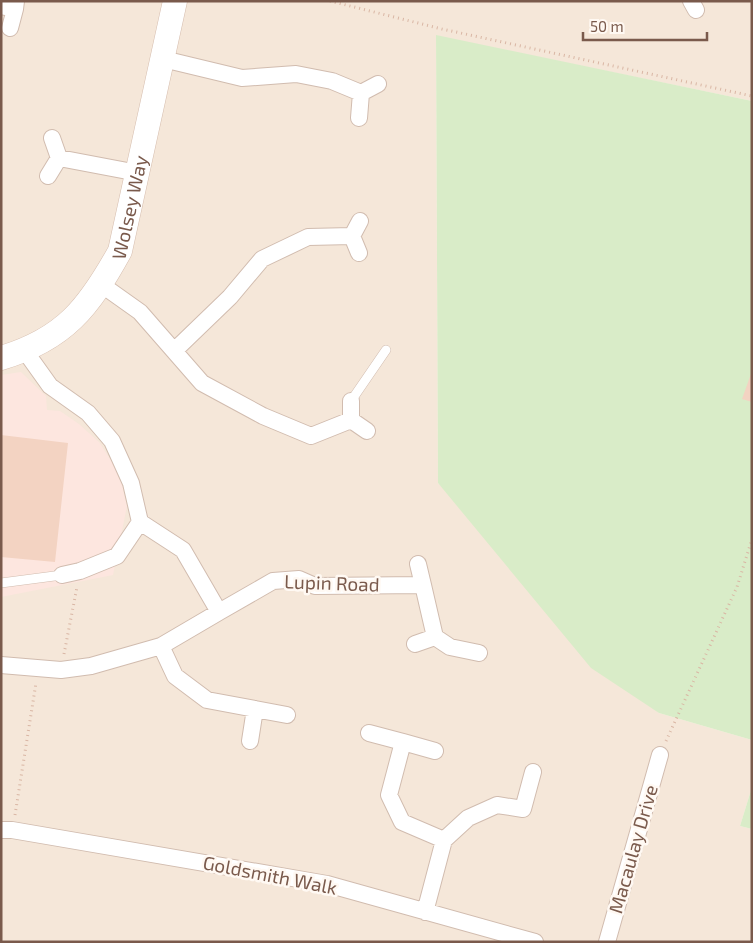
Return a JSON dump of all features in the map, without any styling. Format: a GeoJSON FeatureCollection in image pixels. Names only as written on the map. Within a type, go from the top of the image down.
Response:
{"type":"FeatureCollection","features":[{"type":"Feature","properties":{"kind":"street","name":"Wolsey Way"},"geometry":{"type":"LineString","coordinates":[[1,358],[25,351],[56,333],[77,315],[102,285],[120,251],[175,1]]}},
{"type":"Feature","properties":{"kind":"street"},"geometry":{"type":"LineString","coordinates":[[10,28],[11,5]]}},
{"type":"Feature","properties":{"kind":"street"},"geometry":{"type":"LineString","coordinates":[[163,59],[242,78],[296,74],[332,81],[361,93]]}},
{"type":"Feature","properties":{"kind":"street"},"geometry":{"type":"LineString","coordinates":[[361,93],[378,84]]}},
{"type":"Feature","properties":{"kind":"street"},"geometry":{"type":"LineString","coordinates":[[359,118],[361,93]]}},
{"type":"Feature","properties":{"kind":"street"},"geometry":{"type":"LineString","coordinates":[[52,138],[59,158]]}},
{"type":"Feature","properties":{"kind":"street"},"geometry":{"type":"LineString","coordinates":[[59,158],[138,173]]}},
{"type":"Feature","properties":{"kind":"street"},"geometry":{"type":"LineString","coordinates":[[48,176],[59,158]]}},
{"type":"Feature","properties":{"kind":"street"},"geometry":{"type":"LineString","coordinates":[[352,236],[360,221]]}},
{"type":"Feature","properties":{"kind":"street"},"geometry":{"type":"LineString","coordinates":[[174,351],[230,297],[262,259],[308,236],[352,236]]}},
{"type":"Feature","properties":{"kind":"street"},"geometry":{"type":"LineString","coordinates":[[352,236],[359,253]]}},
{"type":"Feature","properties":{"kind":"street"},"geometry":{"type":"LineString","coordinates":[[102,285],[140,312],[202,383],[263,416],[311,436],[351,420]]}},
{"type":"Feature","properties":{"kind":"street"},"geometry":{"type":"LineString","coordinates":[[25,351],[50,386],[88,413],[112,442],[131,483],[140,522],[183,550],[219,612]]}},
{"type":"Feature","properties":{"kind":"street"},"geometry":{"type":"LineString","coordinates":[[351,400],[351,420]]}},
{"type":"Feature","properties":{"kind":"street"},"geometry":{"type":"LineString","coordinates":[[351,420],[367,431]]}},
{"type":"Feature","properties":{"kind":"street"},"geometry":{"type":"LineString","coordinates":[[62,575],[80,571],[117,556],[140,522]]}},
{"type":"Feature","properties":{"kind":"street"},"geometry":{"type":"LineString","coordinates":[[418,564],[435,637],[450,647],[479,653]]}},
{"type":"Feature","properties":{"kind":"street","name":"Lupin Road"},"geometry":{"type":"LineString","coordinates":[[1,665],[61,670],[91,666],[161,646],[273,581],[299,579],[315,586],[423,585]]}},
{"type":"Feature","properties":{"kind":"street"},"geometry":{"type":"LineString","coordinates":[[415,644],[435,637]]}},
{"type":"Feature","properties":{"kind":"street"},"geometry":{"type":"LineString","coordinates":[[161,646],[175,676],[207,700],[287,715]]}},
{"type":"Feature","properties":{"kind":"street"},"geometry":{"type":"LineString","coordinates":[[250,741],[255,709]]}},
{"type":"Feature","properties":{"kind":"street"},"geometry":{"type":"LineString","coordinates":[[369,733],[435,751]]}},
{"type":"Feature","properties":{"kind":"street"},"geometry":{"type":"LineString","coordinates":[[403,742],[389,796],[402,822],[444,840]]}},
{"type":"Feature","properties":{"kind":"street","name":"Macaulay Drive"},"geometry":{"type":"LineString","coordinates":[[607,942],[660,756]]}},
{"type":"Feature","properties":{"kind":"street"},"geometry":{"type":"LineString","coordinates":[[426,912],[444,840],[468,818],[497,805],[524,809],[533,772]]}},
{"type":"Feature","properties":{"kind":"street","name":"Goldsmith Walk"},"geometry":{"type":"LineString","coordinates":[[7,830],[327,884],[535,942]]}},
{"type":"Feature","properties":{"kind":"lane"},"geometry":{"type":"LineString","coordinates":[[351,400],[386,350]]}},
{"type":"Feature","properties":{"kind":"lane"},"geometry":{"type":"LineString","coordinates":[[1,583],[62,575]]}},
{"type":"Feature","properties":{"kind":"path"},"geometry":{"type":"LineString","coordinates":[[330,1],[442,29],[752,96]]}},
{"type":"Feature","properties":{"kind":"path"},"geometry":{"type":"LineString","coordinates":[[660,756],[737,587],[752,539]]}},
{"type":"Feature","properties":{"kind":"path"},"geometry":{"type":"LineString","coordinates":[[61,670],[80,571]]}},
{"type":"Feature","properties":{"kind":"path"},"geometry":{"type":"LineString","coordinates":[[7,830],[39,667]]}},
{"type":"Feature","properties":{"kind":"shaded area"},"geometry":{"type":"Polygon","coordinates":[[[1,1],[752,1],[752,101],[436,36],[438,483],[659,713],[752,740],[752,787],[740,826],[752,829],[752,942],[1,942],[1,1]]]}},
{"type":"Feature","properties":{"kind":"shaded area"},"geometry":{"type":"Polygon","coordinates":[[[21,372],[46,396],[47,410],[60,411],[79,424],[99,442],[116,468],[127,506],[113,575],[1,597],[1,375],[21,372]]]}},
{"type":"Feature","properties":{"kind":"green space"},"geometry":{"type":"Polygon","coordinates":[[[436,35],[752,101],[752,740],[659,713],[591,668],[438,483],[436,35]]]}},
{"type":"Feature","properties":{"kind":"green space"},"geometry":{"type":"Polygon","coordinates":[[[752,787],[752,829],[740,826],[752,787]]]}},
{"type":"Feature","properties":{"kind":"building"},"geometry":{"type":"Polygon","coordinates":[[[752,371],[752,402],[742,399],[752,371]]]}},
{"type":"Feature","properties":{"kind":"building"},"geometry":{"type":"Polygon","coordinates":[[[1,435],[68,443],[55,562],[1,557],[1,435]]]}}]}
